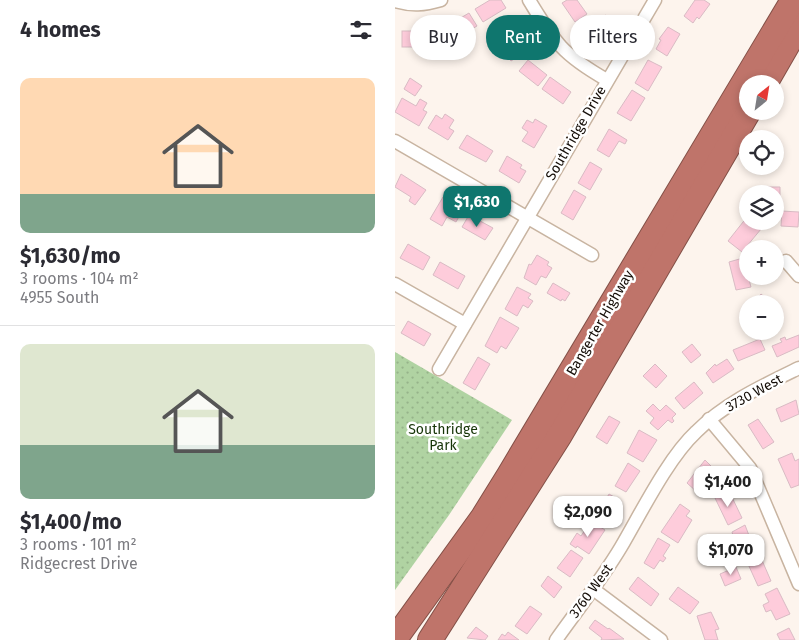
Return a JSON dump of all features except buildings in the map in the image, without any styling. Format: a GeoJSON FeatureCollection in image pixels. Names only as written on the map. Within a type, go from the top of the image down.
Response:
{"type":"FeatureCollection","features":[{"type":"Feature","properties":{"kind":"highway"},"geometry":{"type":"LineString","coordinates":[[758,56],[784,0]]}},
{"type":"Feature","properties":{"kind":"highway","name":"Bangerter Highway"},"geometry":{"type":"LineString","coordinates":[[395,639],[483,517],[793,0]]}},
{"type":"Feature","properties":{"kind":"highway"},"geometry":{"type":"LineString","coordinates":[[770,75],[798,28]]}},
{"type":"Feature","properties":{"kind":"highway","name":"Bangerter Highway"},"geometry":{"type":"LineString","coordinates":[[430,640],[560,435],[744,120]]}},
{"type":"Feature","properties":{"kind":"street"},"geometry":{"type":"LineString","coordinates":[[395,1],[408,5],[425,5],[441,0]]}},
{"type":"Feature","properties":{"kind":"street"},"geometry":{"type":"LineString","coordinates":[[529,0],[560,48],[574,60],[607,80]]}},
{"type":"Feature","properties":{"kind":"street","name":"Southridge Drive"},"geometry":{"type":"LineString","coordinates":[[439,369],[655,0]]}},
{"type":"Feature","properties":{"kind":"street"},"geometry":{"type":"LineString","coordinates":[[395,141],[592,255]]}},
{"type":"Feature","properties":{"kind":"street"},"geometry":{"type":"LineString","coordinates":[[786,261],[799,276]]}},
{"type":"Feature","properties":{"kind":"street"},"geometry":{"type":"LineString","coordinates":[[395,284],[465,324]]}},
{"type":"Feature","properties":{"kind":"street","name":"3730 West"},"geometry":{"type":"LineString","coordinates":[[709,419],[750,392],[799,368]]}},
{"type":"Feature","properties":{"kind":"street"},"geometry":{"type":"LineString","coordinates":[[709,419],[750,468],[799,584]]}},
{"type":"Feature","properties":{"kind":"street","name":"3760 West"},"geometry":{"type":"LineString","coordinates":[[556,640],[609,568],[678,453],[693,433],[709,419]]}},
{"type":"Feature","properties":{"kind":"street"},"geometry":{"type":"LineString","coordinates":[[593,589],[661,640]]}},
{"type":"Feature","properties":{"kind":"green space","name":"Southridge Park"},"geometry":{"type":"Polygon","coordinates":[[[395,352],[512,420],[449,515],[395,590],[395,352]]]}}]}
